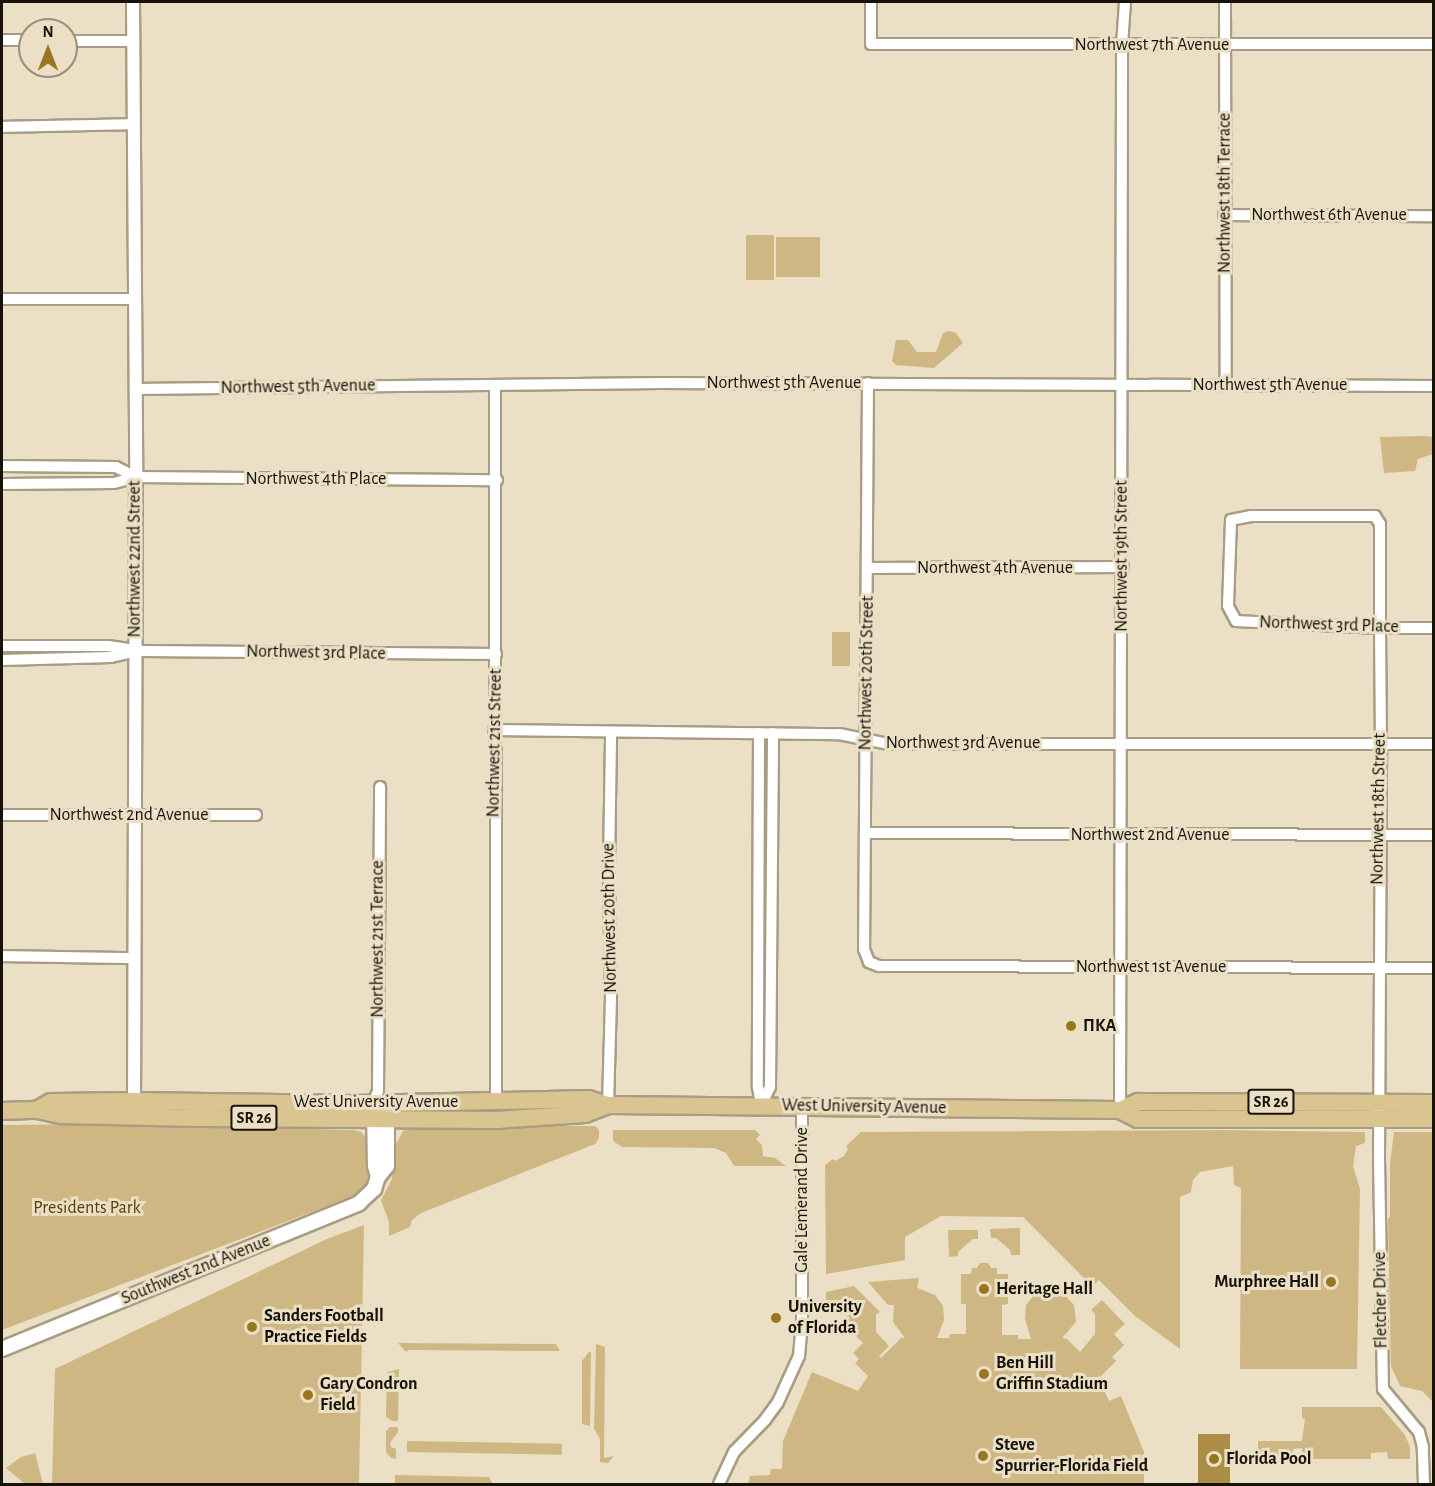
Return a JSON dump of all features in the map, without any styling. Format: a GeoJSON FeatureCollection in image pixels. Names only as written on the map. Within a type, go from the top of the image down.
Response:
{"type":"FeatureCollection","features":[{"type":"Feature","properties":{"kind":"main road","name":"West University Avenue"},"geometry":{"type":"LineString","coordinates":[[2,1111],[37,1110],[61,1115],[134,1108],[380,1107],[588,1099],[608,1105],[1120,1110],[1138,1102],[1379,1110],[1434,1119]]}},
{"type":"Feature","properties":{"kind":"main road","name":"West University Avenue"},"geometry":{"type":"LineString","coordinates":[[1379,1110],[1434,1103]]}},
{"type":"Feature","properties":{"kind":"main road","name":"West University Avenue"},"geometry":{"type":"LineString","coordinates":[[380,1107],[497,1120],[585,1114],[608,1105]]}},
{"type":"Feature","properties":{"kind":"main road","name":"Southwest 2nd Avenue"},"geometry":{"type":"LineString","coordinates":[[2,1349],[354,1205],[374,1189],[378,1177],[375,1166],[380,1107]]}},
{"type":"Feature","properties":{"kind":"street","name":"Northwest 22nd Street"},"geometry":{"type":"LineString","coordinates":[[133,2],[136,477],[134,1108]]}},
{"type":"Feature","properties":{"kind":"street","name":"Northwest 7th Avenue"},"geometry":{"type":"LineString","coordinates":[[871,2],[871,44],[1434,44]]}},
{"type":"Feature","properties":{"kind":"street","name":"Northwest 19th Street"},"geometry":{"type":"LineString","coordinates":[[1120,1110],[1123,567],[1122,45],[1125,2]]}},
{"type":"Feature","properties":{"kind":"street","name":"Northwest 18th Terrace"},"geometry":{"type":"LineString","coordinates":[[1225,2],[1226,385]]}},
{"type":"Feature","properties":{"kind":"street"},"geometry":{"type":"LineString","coordinates":[[2,40],[18,40]]}},
{"type":"Feature","properties":{"kind":"street"},"geometry":{"type":"LineString","coordinates":[[78,40],[133,41]]}},
{"type":"Feature","properties":{"kind":"street"},"geometry":{"type":"LineString","coordinates":[[2,127],[134,124]]}},
{"type":"Feature","properties":{"kind":"street","name":"Northwest 6th Avenue"},"geometry":{"type":"LineString","coordinates":[[1224,215],[1434,216]]}},
{"type":"Feature","properties":{"kind":"street"},"geometry":{"type":"LineString","coordinates":[[2,299],[135,299]]}},
{"type":"Feature","properties":{"kind":"street","name":"Northwest 5th Avenue"},"geometry":{"type":"LineString","coordinates":[[135,389],[868,383],[1434,386]]}},
{"type":"Feature","properties":{"kind":"street","name":"Northwest 20th Street"},"geometry":{"type":"LineString","coordinates":[[868,383],[865,739],[867,833],[864,949],[869,962]]}},
{"type":"Feature","properties":{"kind":"street","name":"Northwest 21st Street"},"geometry":{"type":"LineString","coordinates":[[495,385],[496,1101]]}},
{"type":"Feature","properties":{"kind":"street","name":"Northwest 4th Place"},"geometry":{"type":"LineString","coordinates":[[2,466],[116,467],[136,477]]}},
{"type":"Feature","properties":{"kind":"street","name":"Northwest 4th Place"},"geometry":{"type":"LineString","coordinates":[[2,484],[114,483],[136,477],[496,480]]}},
{"type":"Feature","properties":{"kind":"street","name":"Northwest 3rd Place"},"geometry":{"type":"LineString","coordinates":[[1375,516],[1251,516],[1231,520],[1229,612],[1236,621],[1380,628],[1434,628]]}},
{"type":"Feature","properties":{"kind":"street","name":"Northwest 18th Street"},"geometry":{"type":"LineString","coordinates":[[1375,516],[1380,524],[1379,1110]]}},
{"type":"Feature","properties":{"kind":"street","name":"Northwest 4th Avenue"},"geometry":{"type":"LineString","coordinates":[[868,568],[1123,567]]}},
{"type":"Feature","properties":{"kind":"street","name":"Northwest 3rd Place"},"geometry":{"type":"LineString","coordinates":[[2,646],[108,646],[135,651],[496,654]]}},
{"type":"Feature","properties":{"kind":"street","name":"Northwest 3rd Place"},"geometry":{"type":"LineString","coordinates":[[2,660],[111,657],[135,651]]}},
{"type":"Feature","properties":{"kind":"street","name":"Northwest 3rd Avenue"},"geometry":{"type":"LineString","coordinates":[[494,730],[839,734],[888,744],[1434,744]]}},
{"type":"Feature","properties":{"kind":"street","name":"Northwest 20th Drive"},"geometry":{"type":"LineString","coordinates":[[608,1105],[611,1000],[610,732]]}},
{"type":"Feature","properties":{"kind":"street"},"geometry":{"type":"LineString","coordinates":[[759,733],[758,1087],[761,1106]]}},
{"type":"Feature","properties":{"kind":"street"},"geometry":{"type":"LineString","coordinates":[[761,1106],[770,1087],[773,733]]}},
{"type":"Feature","properties":{"kind":"street","name":"Northwest 21st Terrace"},"geometry":{"type":"LineString","coordinates":[[380,787],[380,1107]]}},
{"type":"Feature","properties":{"kind":"street","name":"Northwest 2nd Avenue"},"geometry":{"type":"LineString","coordinates":[[2,815],[256,815]]}},
{"type":"Feature","properties":{"kind":"street"},"geometry":{"type":"LineString","coordinates":[[759,824],[773,824]]}},
{"type":"Feature","properties":{"kind":"street","name":"Northwest 2nd Avenue"},"geometry":{"type":"LineString","coordinates":[[867,833],[1434,835]]}},
{"type":"Feature","properties":{"kind":"street"},"geometry":{"type":"LineString","coordinates":[[759,914],[772,914]]}},
{"type":"Feature","properties":{"kind":"street"},"geometry":{"type":"LineString","coordinates":[[2,956],[134,958]]}},
{"type":"Feature","properties":{"kind":"street","name":"Northwest 1st Avenue"},"geometry":{"type":"LineString","coordinates":[[869,962],[879,966],[1434,968]]}},
{"type":"Feature","properties":{"kind":"street","name":"Gale Lemerand Drive"},"geometry":{"type":"LineString","coordinates":[[719,1485],[734,1452],[765,1420],[778,1402],[799,1356],[802,1323],[802,1107]]}},
{"type":"Feature","properties":{"kind":"street","name":"Fletcher Drive"},"geometry":{"type":"LineString","coordinates":[[1379,1110],[1383,1389],[1419,1432],[1423,1447],[1424,1485]]}},
{"type":"Feature","properties":{"kind":"green space"},"geometry":{"type":"Polygon","coordinates":[[[746,235],[774,235],[774,280],[746,280],[746,235]]]}},
{"type":"Feature","properties":{"kind":"green space"},"geometry":{"type":"Polygon","coordinates":[[[776,237],[820,237],[820,277],[776,277],[776,237]]]}},
{"type":"Feature","properties":{"kind":"green space"},"geometry":{"type":"Polygon","coordinates":[[[949,331],[956,333],[963,343],[934,368],[896,365],[892,361],[896,340],[908,340],[917,352],[936,352],[943,333],[949,331]]]}},
{"type":"Feature","properties":{"kind":"green space"},"geometry":{"type":"Polygon","coordinates":[[[1380,437],[1433,437],[1433,454],[1418,459],[1415,471],[1384,473],[1380,437]]]}},
{"type":"Feature","properties":{"kind":"green space"},"geometry":{"type":"Polygon","coordinates":[[[832,632],[850,632],[850,666],[832,666],[832,632]]]}},
{"type":"Feature","properties":{"kind":"green space","name":"Presidents Park"},"geometry":{"type":"Polygon","coordinates":[[[93,1124],[354,1130],[366,1137],[369,1146],[369,1174],[365,1186],[356,1195],[2,1330],[2,1125],[93,1124]]]}},
{"type":"Feature","properties":{"kind":"green space"},"geometry":{"type":"Polygon","coordinates":[[[421,1125],[595,1126],[599,1130],[599,1138],[595,1144],[421,1213],[412,1220],[410,1227],[389,1236],[389,1222],[381,1200],[392,1179],[396,1144],[403,1131],[421,1125]]]}},
{"type":"Feature","properties":{"kind":"green space"},"geometry":{"type":"Polygon","coordinates":[[[613,1130],[755,1130],[760,1135],[756,1139],[762,1145],[763,1156],[775,1158],[786,1166],[734,1166],[726,1153],[714,1148],[622,1147],[613,1141],[613,1130]]]}},
{"type":"Feature","properties":{"kind":"green space"},"geometry":{"type":"Polygon","coordinates":[[[1225,1130],[1365,1132],[1365,1143],[1356,1146],[1353,1166],[1360,1189],[1357,1369],[1240,1369],[1241,1188],[1234,1185],[1233,1166],[1200,1172],[1193,1180],[1191,1192],[1180,1197],[1180,1349],[1135,1316],[1099,1280],[1092,1286],[1023,1217],[941,1216],[905,1237],[905,1260],[826,1274],[825,1165],[833,1159],[835,1161],[844,1156],[848,1149],[846,1146],[861,1132],[1225,1130]]]}},
{"type":"Feature","properties":{"kind":"green space"},"geometry":{"type":"Polygon","coordinates":[[[1394,1132],[1433,1132],[1433,1402],[1422,1391],[1400,1386],[1391,1366],[1388,1218],[1390,1217],[1390,1164],[1394,1132]]]}},
{"type":"Feature","properties":{"kind":"green space","name":"Sanders Football Practice Fields"},"geometry":{"type":"Polygon","coordinates":[[[364,1225],[359,1484],[52,1484],[55,1369],[327,1239],[364,1225]]]}},
{"type":"Feature","properties":{"kind":"green space"},"geometry":{"type":"Polygon","coordinates":[[[1020,1228],[1020,1255],[1011,1255],[1010,1250],[996,1238],[991,1238],[990,1229],[1020,1228]]]}},
{"type":"Feature","properties":{"kind":"green space"},"geometry":{"type":"Polygon","coordinates":[[[948,1230],[978,1230],[978,1239],[973,1239],[958,1252],[958,1256],[949,1257],[948,1230]]]}},
{"type":"Feature","properties":{"kind":"green space","name":"Ben Hill Griffin Stadium"},"geometry":{"type":"Polygon","coordinates":[[[980,1263],[988,1263],[991,1268],[997,1268],[997,1274],[1008,1274],[1008,1304],[1002,1305],[1002,1335],[1018,1335],[1018,1339],[1031,1339],[1025,1319],[1026,1305],[1035,1294],[1047,1290],[1063,1293],[1074,1305],[1076,1322],[1062,1338],[1067,1339],[1080,1352],[1095,1334],[1095,1314],[1091,1310],[1102,1300],[1125,1324],[1114,1334],[1124,1345],[1112,1357],[1116,1361],[1094,1383],[1105,1392],[1109,1401],[1121,1396],[1144,1452],[1144,1484],[748,1484],[750,1476],[770,1475],[771,1469],[782,1469],[783,1441],[812,1372],[858,1391],[868,1376],[855,1363],[859,1359],[853,1353],[863,1343],[842,1322],[848,1316],[844,1312],[840,1315],[826,1301],[826,1292],[854,1286],[880,1312],[876,1315],[876,1332],[889,1346],[879,1356],[881,1358],[901,1338],[905,1338],[893,1322],[894,1305],[888,1305],[868,1282],[919,1278],[917,1288],[935,1295],[943,1306],[944,1320],[937,1338],[949,1338],[950,1334],[966,1334],[966,1304],[961,1304],[961,1274],[971,1274],[972,1268],[977,1268],[980,1263]]]}},
{"type":"Feature","properties":{"kind":"green space"},"geometry":{"type":"Polygon","coordinates":[[[398,1343],[556,1344],[560,1351],[409,1350],[406,1352],[398,1343]]]}},
{"type":"Feature","properties":{"kind":"green space"},"geometry":{"type":"Polygon","coordinates":[[[596,1344],[605,1347],[604,1458],[614,1456],[608,1463],[600,1462],[600,1439],[594,1429],[596,1344]]]}},
{"type":"Feature","properties":{"kind":"green space"},"geometry":{"type":"Polygon","coordinates":[[[591,1352],[590,1426],[582,1424],[582,1361],[591,1352]]]}},
{"type":"Feature","properties":{"kind":"green space"},"geometry":{"type":"Polygon","coordinates":[[[399,1369],[398,1421],[392,1421],[386,1417],[387,1372],[399,1369]]]}},
{"type":"Feature","properties":{"kind":"green space"},"geometry":{"type":"Polygon","coordinates":[[[1302,1407],[1381,1407],[1405,1435],[1410,1447],[1410,1459],[1388,1459],[1387,1452],[1371,1453],[1371,1459],[1302,1459],[1302,1448],[1293,1449],[1293,1458],[1258,1458],[1258,1441],[1302,1441],[1305,1419],[1302,1418],[1302,1407]]]}},
{"type":"Feature","properties":{"kind":"green space"},"geometry":{"type":"Polygon","coordinates":[[[390,1427],[398,1427],[398,1432],[390,1443],[391,1447],[396,1449],[396,1459],[391,1458],[386,1452],[386,1431],[390,1427]]]}},
{"type":"Feature","properties":{"kind":"green space"},"geometry":{"type":"Polygon","coordinates":[[[407,1441],[562,1444],[562,1455],[407,1452],[407,1441]]]}},
{"type":"Feature","properties":{"kind":"green space"},"geometry":{"type":"Polygon","coordinates":[[[35,1453],[43,1484],[25,1484],[6,1468],[21,1457],[35,1453]]]}},
{"type":"Feature","properties":{"kind":"green space"},"geometry":{"type":"Polygon","coordinates":[[[395,1475],[489,1477],[493,1484],[395,1484],[395,1475]]]}},
{"type":"Feature","properties":{"kind":"shaded area","name":"Florida Pool"},"geometry":{"type":"Polygon","coordinates":[[[1198,1434],[1230,1434],[1230,1484],[1198,1484],[1198,1434]]]}},
{"type":"Feature","properties":{"kind":"place","name":"ΠΚΑ"},"geometry":{"type":"Point","coordinates":[1071,1026]}},
{"type":"Feature","properties":{"kind":"place","name":"Murphree Hall"},"geometry":{"type":"Point","coordinates":[1331,1282]}},
{"type":"Feature","properties":{"kind":"place","name":"Heritage Hall"},"geometry":{"type":"Point","coordinates":[984,1289]}},
{"type":"Feature","properties":{"kind":"place","name":"University of Florida"},"geometry":{"type":"Point","coordinates":[776,1318]}},
{"type":"Feature","properties":{"kind":"place","name":"Sanders Football Practice Fields"},"geometry":{"type":"Point","coordinates":[252,1327]}},
{"type":"Feature","properties":{"kind":"place","name":"Ben Hill Griffin Stadium"},"geometry":{"type":"Point","coordinates":[984,1374]}},
{"type":"Feature","properties":{"kind":"place","name":"Gary Condron Field"},"geometry":{"type":"Point","coordinates":[308,1395]}},
{"type":"Feature","properties":{"kind":"place","name":"Steve Spurrier-Florida Field"},"geometry":{"type":"Point","coordinates":[983,1456]}},
{"type":"Feature","properties":{"kind":"place","name":"Florida Pool"},"geometry":{"type":"Point","coordinates":[1214,1459]}}]}
